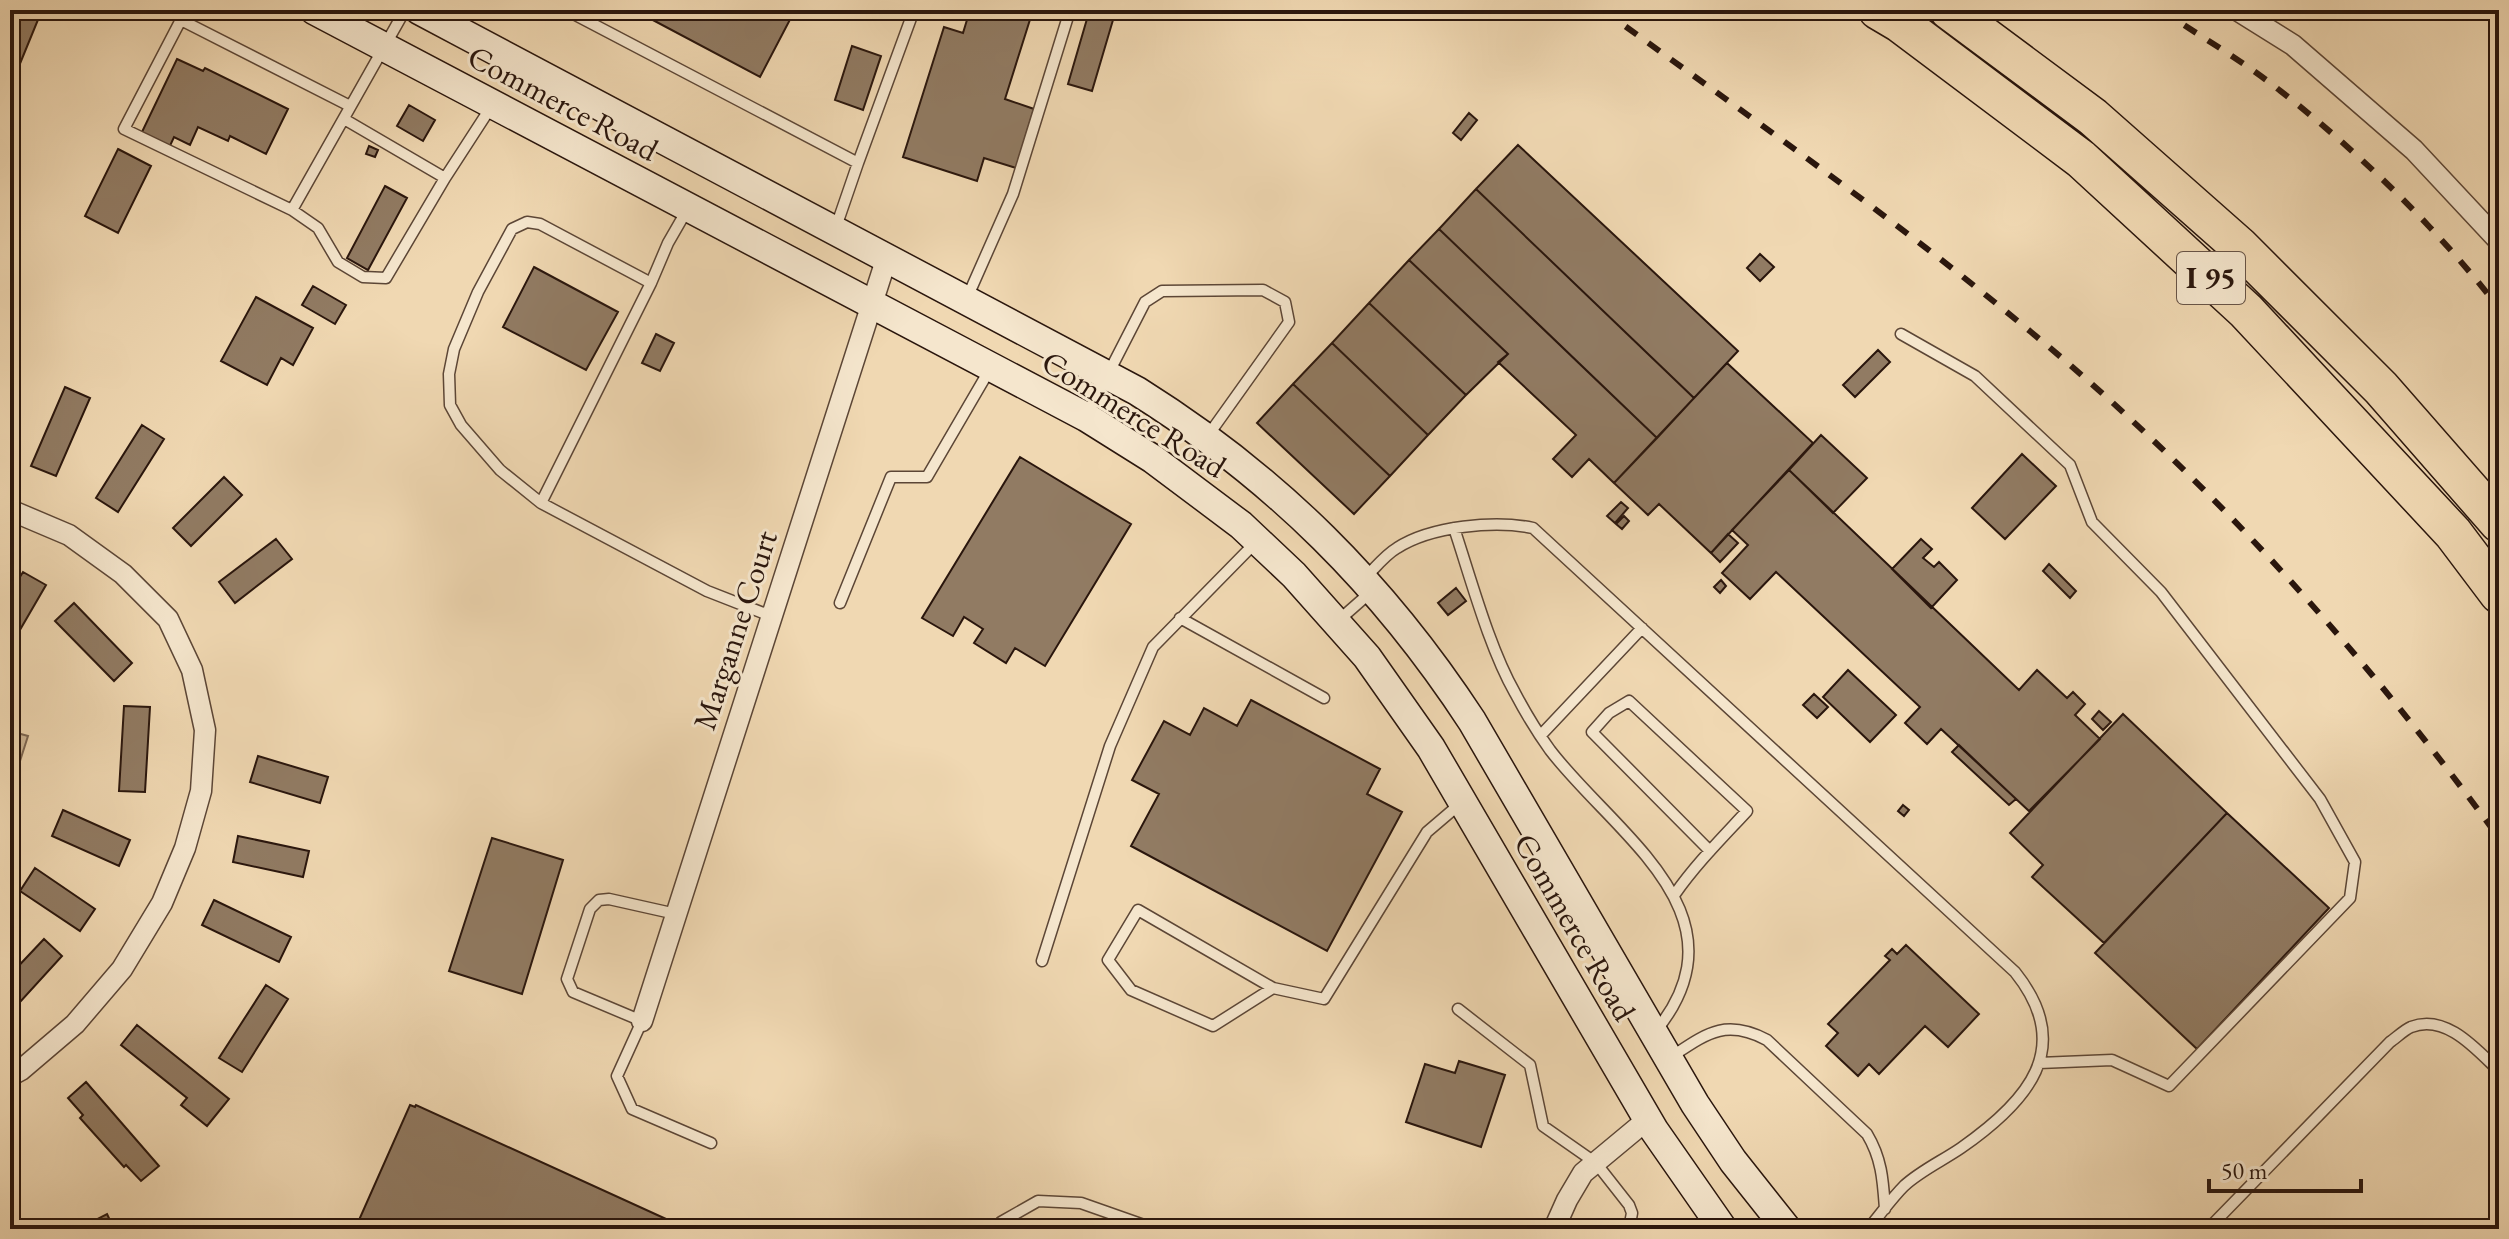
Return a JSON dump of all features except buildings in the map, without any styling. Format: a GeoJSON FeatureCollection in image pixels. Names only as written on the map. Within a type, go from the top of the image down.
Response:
{"type":"FeatureCollection","features":[{"type":"Feature","properties":{"kind":"highway","name":"I 95"},"geometry":{"type":"LineString","coordinates":[[1878,10],[1900,23],[2081,159],[2246,311],[2453,533],[2499,594]]}},
{"type":"Feature","properties":{"kind":"highway","name":"I 95"},"geometry":{"type":"LineString","coordinates":[[1949,10],[2093,117],[2239,246],[2381,388],[2499,523]]}},
{"type":"Feature","properties":{"kind":"main road","name":"Commerce Road"},"geometry":{"type":"LineString","coordinates":[[314,10],[1086,417],[1183,480],[1258,540],[1338,621],[1390,686],[1463,801],[1648,1119],[1723,1229]]}},
{"type":"Feature","properties":{"kind":"main road","name":"Commerce Road"},"geometry":{"type":"LineString","coordinates":[[419,10],[966,299],[1169,410],[1207,437],[1374,575],[1472,721],[1661,1046],[1733,1161],[1787,1229]]}},
{"type":"Feature","properties":{"kind":"street"},"geometry":{"type":"LineString","coordinates":[[2237,10],[2293,45],[2414,150],[2499,241]]}},
{"type":"Feature","properties":{"kind":"street","name":"Marganne Court"},"geometry":{"type":"LineString","coordinates":[[642,1021],[887,257]]}},
{"type":"Feature","properties":{"kind":"street"},"geometry":{"type":"LineString","coordinates":[[10,510],[69,535],[123,574],[168,619],[192,670],[205,730],[201,791],[185,848],[162,903],[122,969],[75,1024],[10,1076]]}},
{"type":"Feature","properties":{"kind":"street"},"geometry":{"type":"LineString","coordinates":[[1554,1229],[1583,1173],[1648,1119]]}},
{"type":"Feature","properties":{"kind":"lane"},"geometry":{"type":"LineString","coordinates":[[172,10],[350,106]]}},
{"type":"Feature","properties":{"kind":"lane"},"geometry":{"type":"LineString","coordinates":[[292,210],[405,10]]}},
{"type":"Feature","properties":{"kind":"lane"},"geometry":{"type":"LineString","coordinates":[[566,10],[858,163]]}},
{"type":"Feature","properties":{"kind":"lane"},"geometry":{"type":"LineString","coordinates":[[835,230],[914,10]]}},
{"type":"Feature","properties":{"kind":"lane"},"geometry":{"type":"LineString","coordinates":[[966,299],[1013,194],[1070,10]]}},
{"type":"Feature","properties":{"kind":"lane"},"geometry":{"type":"LineString","coordinates":[[183,15],[124,129],[292,210],[318,228],[338,262],[363,277],[386,278],[493,104]]}},
{"type":"Feature","properties":{"kind":"lane"},"geometry":{"type":"LineString","coordinates":[[344,119],[445,178]]}},
{"type":"Feature","properties":{"kind":"lane"},"geometry":{"type":"LineString","coordinates":[[541,503],[688,208]]}},
{"type":"Feature","properties":{"kind":"lane"},"geometry":{"type":"LineString","coordinates":[[651,283],[540,224],[527,222],[512,229],[478,292],[454,349],[449,374],[450,405],[461,425],[500,470],[541,503],[707,591],[771,616]]}},
{"type":"Feature","properties":{"kind":"lane"},"geometry":{"type":"LineString","coordinates":[[1086,417],[1145,302],[1162,291],[1263,290],[1285,302],[1289,322],[1207,437]]}},
{"type":"Feature","properties":{"kind":"lane"},"geometry":{"type":"LineString","coordinates":[[1901,334],[1975,376],[2070,465],[2092,522],[2161,592],[2320,799],[2355,862],[2350,898],[2169,1086],[2112,1060],[2039,1063]]}},
{"type":"Feature","properties":{"kind":"lane"},"geometry":{"type":"LineString","coordinates":[[840,603],[891,477],[927,477],[991,367]]}},
{"type":"Feature","properties":{"kind":"lane"},"geometry":{"type":"LineString","coordinates":[[1338,621],[1398,547],[1454,528],[1512,524],[1533,528],[2015,972],[2032,993],[2041,1016],[2044,1037],[2039,1063],[2028,1087],[2002,1116],[1968,1143],[1904,1185],[1868,1229]]}},
{"type":"Feature","properties":{"kind":"lane"},"geometry":{"type":"LineString","coordinates":[[1454,528],[1499,659],[1514,691],[1550,750],[1658,870],[1675,894],[1686,927],[1688,962],[1683,988],[1661,1046]]}},
{"type":"Feature","properties":{"kind":"lane"},"geometry":{"type":"LineString","coordinates":[[1042,961],[1110,746],[1153,647],[1258,540]]}},
{"type":"Feature","properties":{"kind":"lane"},"geometry":{"type":"LineString","coordinates":[[1180,618],[1324,698]]}},
{"type":"Feature","properties":{"kind":"lane"},"geometry":{"type":"LineString","coordinates":[[1541,735],[1642,628]]}},
{"type":"Feature","properties":{"kind":"lane"},"geometry":{"type":"LineString","coordinates":[[1675,894],[1696,865],[1710,851],[1747,811],[1629,701],[1609,713],[1592,732],[1710,851]]}},
{"type":"Feature","properties":{"kind":"lane"},"geometry":{"type":"LineString","coordinates":[[1273,988],[1213,1026],[1131,990],[1108,960],[1138,910],[1273,988],[1324,999],[1427,832],[1463,801]]}},
{"type":"Feature","properties":{"kind":"lane"},"geometry":{"type":"LineString","coordinates":[[676,914],[609,899],[599,900],[590,909],[567,979],[573,992],[642,1021],[617,1076],[632,1109],[711,1143]]}},
{"type":"Feature","properties":{"kind":"lane"},"geometry":{"type":"LineString","coordinates":[[1458,1009],[1530,1065],[1543,1126],[1596,1163],[1629,1205],[1632,1213],[1629,1229]]}},
{"type":"Feature","properties":{"kind":"lane"},"geometry":{"type":"LineString","coordinates":[[2208,1229],[2390,1042],[2411,1027],[2444,1027],[2456,1032],[2499,1071]]}},
{"type":"Feature","properties":{"kind":"lane"},"geometry":{"type":"LineString","coordinates":[[1661,1046],[1731,1029],[1748,1030],[1767,1040],[1867,1134],[1877,1150],[1883,1169],[1885,1209]]}},
{"type":"Feature","properties":{"kind":"lane"},"geometry":{"type":"LineString","coordinates":[[998,1229],[1001,1222],[1038,1201],[1081,1203],[1155,1229]]}},
{"type":"Feature","properties":{"kind":"shaded area"},"geometry":{"type":"Polygon","coordinates":[[[10,731],[28,736],[12,786],[10,785],[10,731]]]}},
{"type":"Feature","properties":{"kind":"railway"},"geometry":{"type":"LineString","coordinates":[[1603,10],[1927,248],[2097,388],[2222,508],[2339,635],[2499,838]]}},
{"type":"Feature","properties":{"kind":"railway"},"geometry":{"type":"LineString","coordinates":[[2161,10],[2264,78],[2338,139],[2423,220],[2499,308]]}}]}
